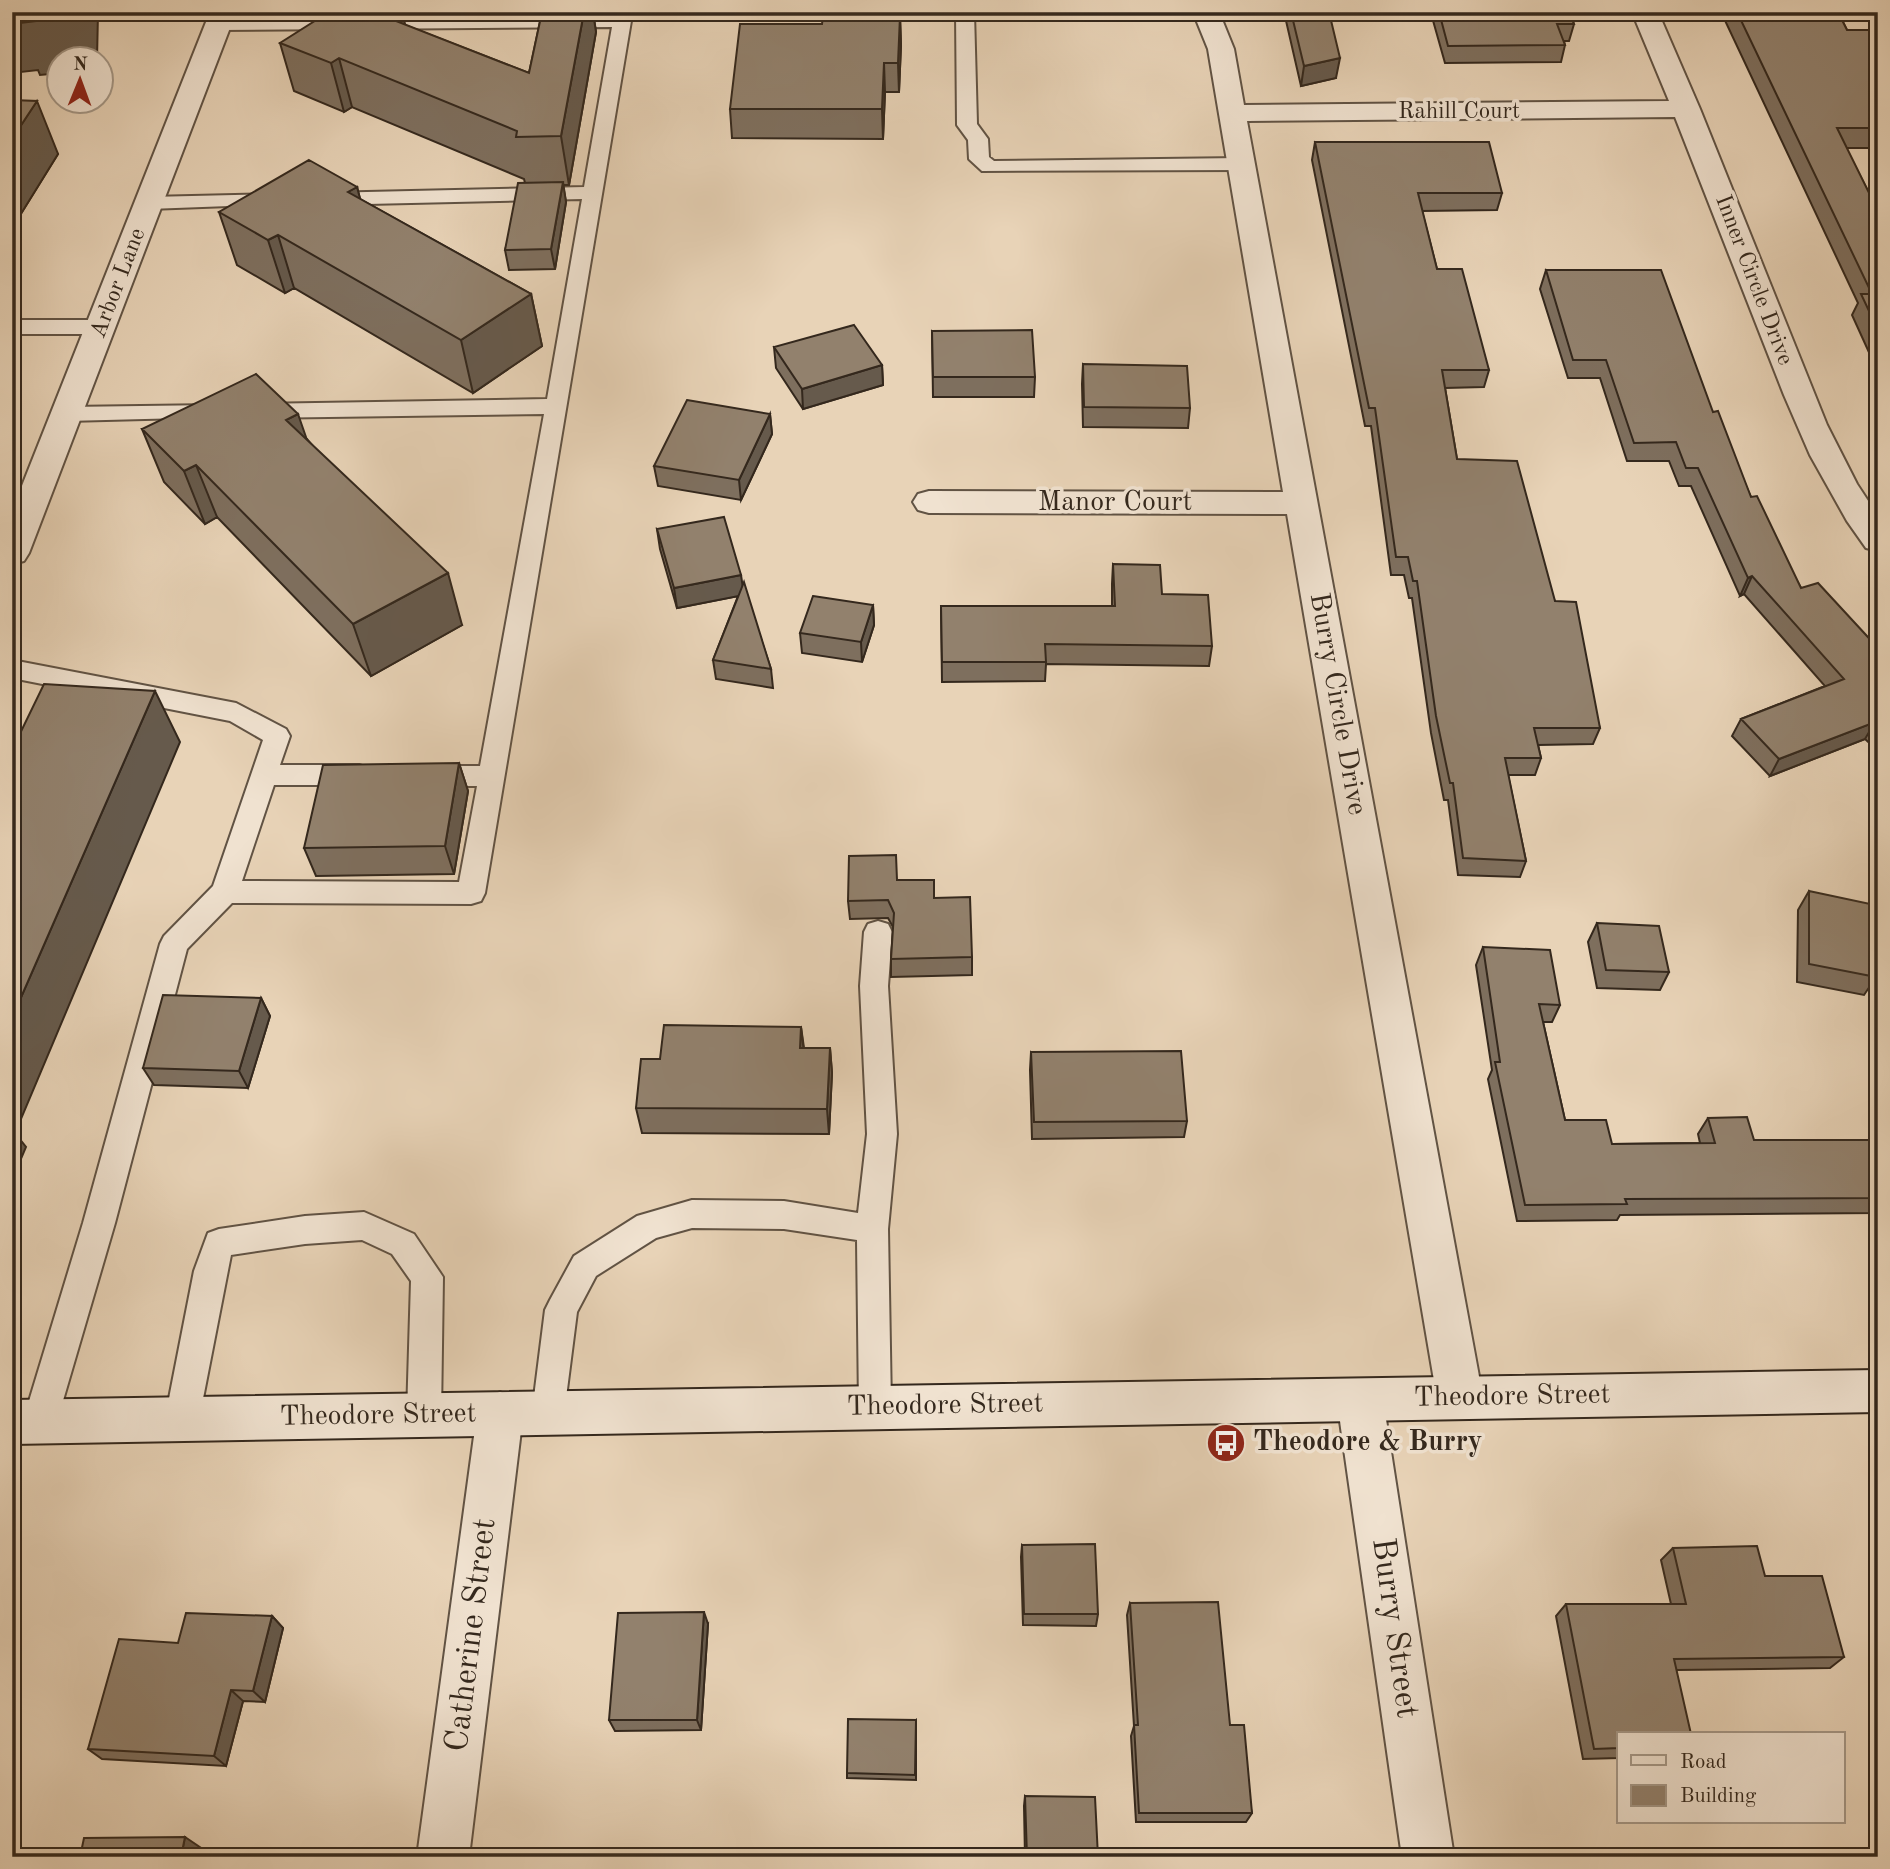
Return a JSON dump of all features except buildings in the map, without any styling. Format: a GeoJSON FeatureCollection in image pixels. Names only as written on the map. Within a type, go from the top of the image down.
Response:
{"type":"FeatureCollection","features":[{"type":"Feature","properties":{"kind":"street","name":"Burry Circle Drive"},"geometry":{"type":"LineString","coordinates":[[1206,12],[1221,49],[1460,1398]]}},
{"type":"Feature","properties":{"kind":"street","name":"Inner Circle Drive"},"geometry":{"type":"LineString","coordinates":[[1645,12],[1817,440],[1845,495],[1878,540]]}},
{"type":"Feature","properties":{"kind":"street","name":"Arbor Lane"},"geometry":{"type":"LineString","coordinates":[[12,554],[221,18]]}},
{"type":"Feature","properties":{"kind":"street","name":"Rahill Court"},"geometry":{"type":"LineString","coordinates":[[1231,113],[1686,109]]}},
{"type":"Feature","properties":{"kind":"street","name":"Manor Court"},"geometry":{"type":"LineString","coordinates":[[929,502],[1302,503]]}},
{"type":"Feature","properties":{"kind":"street","name":"Theodore Street"},"geometry":{"type":"LineString","coordinates":[[26,1422],[1878,1391]]}},
{"type":"Feature","properties":{"kind":"street","name":"Burry Street"},"geometry":{"type":"LineString","coordinates":[[1360,1400],[1428,1857]]}},
{"type":"Feature","properties":{"kind":"street","name":"Catherine Street"},"geometry":{"type":"LineString","coordinates":[[443,1857],[500,1414]]}},
{"type":"Feature","properties":{"kind":"lane"},"geometry":{"type":"LineString","coordinates":[[965,12],[967,125],[978,138],[979,159],[989,167],[1241,164]]}},
{"type":"Feature","properties":{"kind":"lane"},"geometry":{"type":"LineString","coordinates":[[221,18],[622,17],[557,407],[471,893],[225,892]]}},
{"type":"Feature","properties":{"kind":"lane"},"geometry":{"type":"LineString","coordinates":[[149,204],[593,193]]}},
{"type":"Feature","properties":{"kind":"lane"},"geometry":{"type":"LineString","coordinates":[[12,327],[101,327]]}},
{"type":"Feature","properties":{"kind":"lane"},"geometry":{"type":"LineString","coordinates":[[67,414],[557,407]]}},
{"type":"Feature","properties":{"kind":"lane"},"geometry":{"type":"LineString","coordinates":[[12,669],[236,713],[277,736],[225,892],[174,944],[99,1223],[26,1422]]}},
{"type":"Feature","properties":{"kind":"lane"},"geometry":{"type":"LineString","coordinates":[[264,775],[492,776]]}},
{"type":"Feature","properties":{"kind":"lane"},"geometry":{"type":"LineString","coordinates":[[875,1408],[872,1229],[882,1134],[874,986],[878,932]]}},
{"type":"Feature","properties":{"kind":"lane"},"geometry":{"type":"LineString","coordinates":[[548,1413],[561,1310],[585,1266],[648,1226],[692,1214],[745,1214],[784,1215],[872,1229]]}},
{"type":"Feature","properties":{"kind":"lane"},"geometry":{"type":"LineString","coordinates":[[183,1419],[211,1270],[219,1243],[305,1230],[364,1226],[403,1244],[427,1277],[424,1415]]}},
{"type":"Feature","properties":{"kind":"place","name":"Theodore & Burry"},"geometry":{"type":"Point","coordinates":[1226,1443]}}]}
